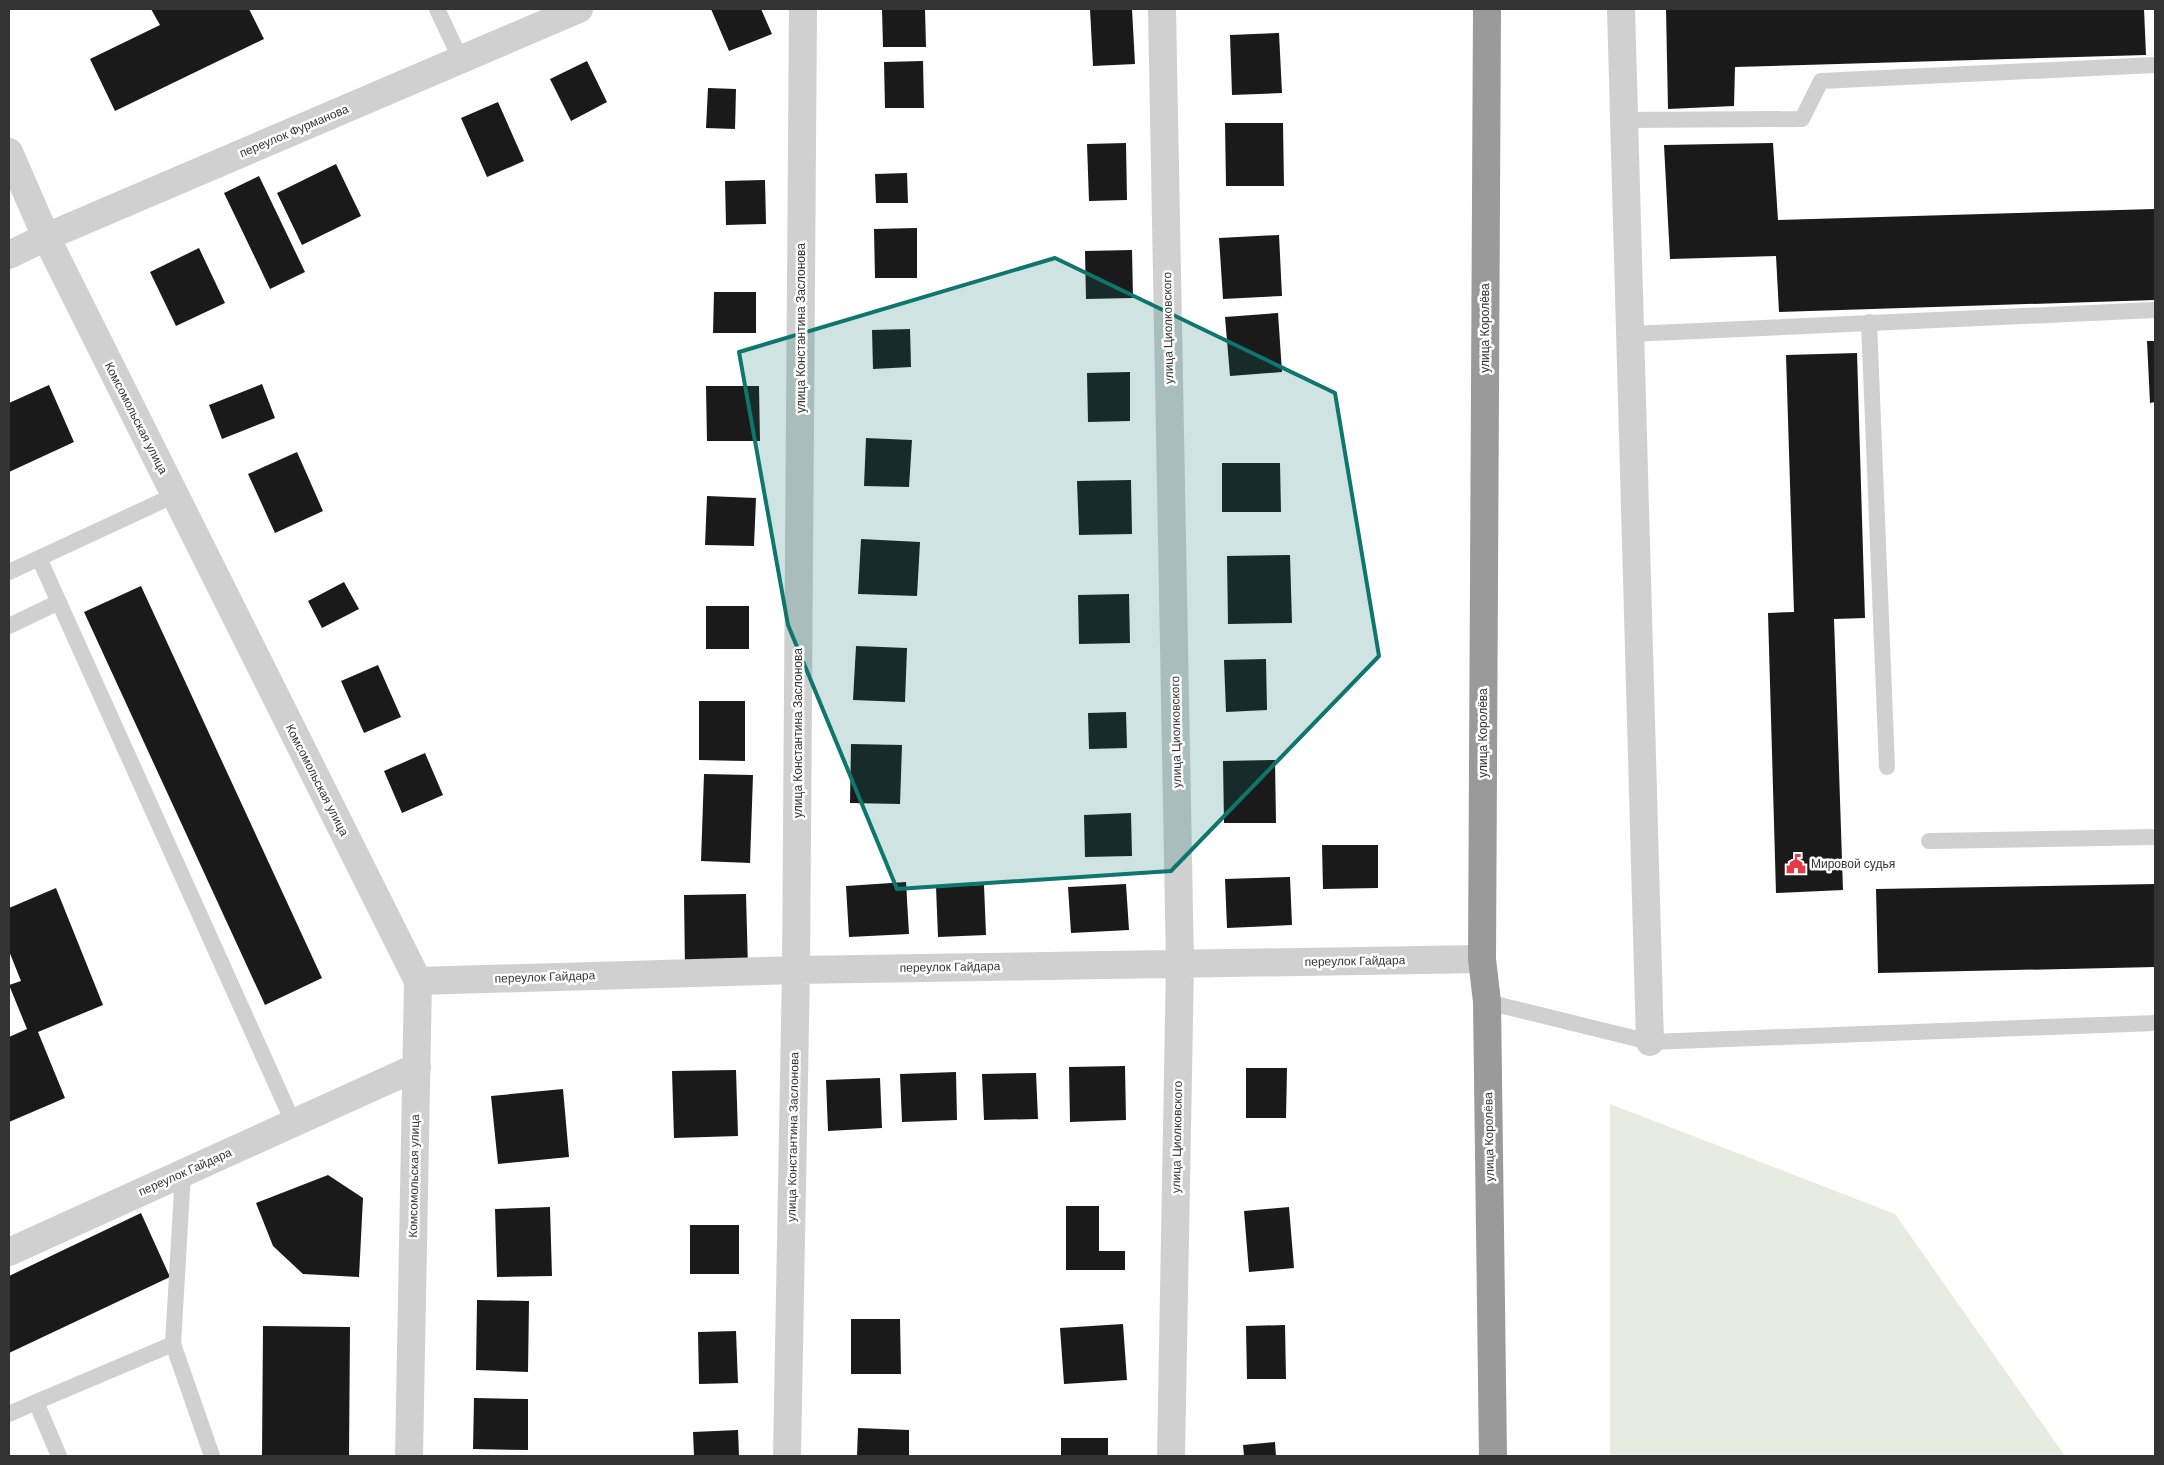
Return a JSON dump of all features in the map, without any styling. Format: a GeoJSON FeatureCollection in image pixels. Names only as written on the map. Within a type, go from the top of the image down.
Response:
{"type":"FeatureCollection","features":[{"type":"Feature","properties":{"kind":"highway","name":"улица Королёва"},"geometry":{"type":"LineString","coordinates":[[1486,9],[1482,959],[1488,1002],[1493,1456]]}},
{"type":"Feature","properties":{"kind":"street","name":"переулок Фурманова"},"geometry":{"type":"LineString","coordinates":[[9,255],[46,237],[579,9]]}},
{"type":"Feature","properties":{"kind":"street","name":"улица Константина Заслонова"},"geometry":{"type":"LineString","coordinates":[[787,1456],[796,970],[803,9]]}},
{"type":"Feature","properties":{"kind":"street","name":"улица Циолковского"},"geometry":{"type":"LineString","coordinates":[[1162,9],[1180,964],[1171,1456]]}},
{"type":"Feature","properties":{"kind":"street"},"geometry":{"type":"LineString","coordinates":[[1622,9],[1650,1042]]}},
{"type":"Feature","properties":{"kind":"street","name":"Комсомольская улица"},"geometry":{"type":"LineString","coordinates":[[9,152],[46,237],[418,981],[409,1456]]}},
{"type":"Feature","properties":{"kind":"street","name":"переулок Гайдара"},"geometry":{"type":"LineString","coordinates":[[418,981],[796,970],[1482,959]]}},
{"type":"Feature","properties":{"kind":"street","name":"переулок Гайдара"},"geometry":{"type":"LineString","coordinates":[[9,1252],[417,1067]]}},
{"type":"Feature","properties":{"kind":"lane"},"geometry":{"type":"LineString","coordinates":[[437,9],[461,60]]}},
{"type":"Feature","properties":{"kind":"lane"},"geometry":{"type":"LineString","coordinates":[[1625,120],[1802,119],[1821,81],[2155,65]]}},
{"type":"Feature","properties":{"kind":"lane"},"geometry":{"type":"LineString","coordinates":[[1631,334],[2155,310]]}},
{"type":"Feature","properties":{"kind":"lane"},"geometry":{"type":"LineString","coordinates":[[1869,322],[1887,766]]}},
{"type":"Feature","properties":{"kind":"lane"},"geometry":{"type":"LineString","coordinates":[[9,572],[175,495]]}},
{"type":"Feature","properties":{"kind":"lane"},"geometry":{"type":"LineString","coordinates":[[39,558],[293,1122]]}},
{"type":"Feature","properties":{"kind":"lane"},"geometry":{"type":"LineString","coordinates":[[9,626],[59,602]]}},
{"type":"Feature","properties":{"kind":"lane"},"geometry":{"type":"LineString","coordinates":[[1928,841],[2155,836]]}},
{"type":"Feature","properties":{"kind":"lane"},"geometry":{"type":"LineString","coordinates":[[1488,1002],[1650,1042],[2155,1023]]}},
{"type":"Feature","properties":{"kind":"lane"},"geometry":{"type":"LineString","coordinates":[[183,1173],[173,1344],[212,1456]]}},
{"type":"Feature","properties":{"kind":"lane"},"geometry":{"type":"LineString","coordinates":[[9,1414],[173,1344]]}},
{"type":"Feature","properties":{"kind":"lane"},"geometry":{"type":"LineString","coordinates":[[36,1402],[59,1456]]}},
{"type":"Feature","properties":{"kind":"highlighted area"},"geometry":{"type":"Polygon","coordinates":[[[1055,258],[1335,393],[1379,656],[1171,871],[897,889],[788,625],[739,352],[1055,258]]]}},
{"type":"Feature","properties":{"kind":"shaded area"},"geometry":{"type":"Polygon","coordinates":[[[1610,1104],[1895,1214],[2065,1456],[1610,1456],[1610,1104]]]}},
{"type":"Feature","properties":{"kind":"building"},"geometry":{"type":"Polygon","coordinates":[[[151,9],[249,9],[264,39],[115,111],[90,59],[160,25],[151,9]]]}},
{"type":"Feature","properties":{"kind":"building"},"geometry":{"type":"Polygon","coordinates":[[[711,9],[761,9],[772,34],[729,51],[711,9]]]}},
{"type":"Feature","properties":{"kind":"building"},"geometry":{"type":"Polygon","coordinates":[[[882,9],[925,9],[926,47],[883,47],[882,9]]]}},
{"type":"Feature","properties":{"kind":"building"},"geometry":{"type":"Polygon","coordinates":[[[1090,9],[1132,9],[1135,64],[1093,66],[1090,9]]]}},
{"type":"Feature","properties":{"kind":"building"},"geometry":{"type":"Polygon","coordinates":[[[1666,9],[2144,9],[2146,55],[1735,67],[1734,106],[1668,109],[1666,9]]]}},
{"type":"Feature","properties":{"kind":"building"},"geometry":{"type":"Polygon","coordinates":[[[1279,33],[1282,93],[1232,95],[1230,35],[1279,33]]]}},
{"type":"Feature","properties":{"kind":"building"},"geometry":{"type":"Polygon","coordinates":[[[587,61],[607,102],[571,121],[550,79],[587,61]]]}},
{"type":"Feature","properties":{"kind":"building"},"geometry":{"type":"Polygon","coordinates":[[[923,61],[924,108],[885,108],[884,62],[923,61]]]}},
{"type":"Feature","properties":{"kind":"building"},"geometry":{"type":"Polygon","coordinates":[[[708,88],[736,89],[735,129],[706,128],[708,88]]]}},
{"type":"Feature","properties":{"kind":"building"},"geometry":{"type":"Polygon","coordinates":[[[498,102],[524,161],[487,177],[461,118],[498,102]]]}},
{"type":"Feature","properties":{"kind":"building"},"geometry":{"type":"Polygon","coordinates":[[[1225,123],[1283,123],[1284,186],[1226,186],[1225,123]]]}},
{"type":"Feature","properties":{"kind":"building"},"geometry":{"type":"Polygon","coordinates":[[[1126,143],[1127,200],[1089,201],[1087,144],[1126,143]]]}},
{"type":"Feature","properties":{"kind":"building"},"geometry":{"type":"Polygon","coordinates":[[[1773,143],[1778,220],[2154,209],[2155,300],[1779,312],[1776,256],[1670,259],[1664,145],[1773,143]]]}},
{"type":"Feature","properties":{"kind":"building"},"geometry":{"type":"Polygon","coordinates":[[[336,164],[361,216],[302,245],[277,193],[336,164]]]}},
{"type":"Feature","properties":{"kind":"building"},"geometry":{"type":"Polygon","coordinates":[[[907,173],[908,203],[876,203],[875,174],[907,173]]]}},
{"type":"Feature","properties":{"kind":"building"},"geometry":{"type":"Polygon","coordinates":[[[259,176],[305,272],[270,289],[224,193],[259,176]]]}},
{"type":"Feature","properties":{"kind":"building"},"geometry":{"type":"Polygon","coordinates":[[[765,180],[766,224],[726,225],[725,181],[765,180]]]}},
{"type":"Feature","properties":{"kind":"building"},"geometry":{"type":"Polygon","coordinates":[[[917,228],[917,278],[875,278],[874,229],[917,228]]]}},
{"type":"Feature","properties":{"kind":"building"},"geometry":{"type":"Polygon","coordinates":[[[1279,235],[1282,296],[1223,299],[1219,238],[1279,235]]]}},
{"type":"Feature","properties":{"kind":"building"},"geometry":{"type":"Polygon","coordinates":[[[199,248],[225,303],[176,326],[150,272],[199,248]]]}},
{"type":"Feature","properties":{"kind":"building"},"geometry":{"type":"Polygon","coordinates":[[[1132,250],[1133,298],[1086,299],[1085,251],[1132,250]]]}},
{"type":"Feature","properties":{"kind":"building"},"geometry":{"type":"Polygon","coordinates":[[[714,292],[756,292],[756,333],[713,333],[714,292]]]}},
{"type":"Feature","properties":{"kind":"building"},"geometry":{"type":"Polygon","coordinates":[[[1278,313],[1282,372],[1230,376],[1225,317],[1278,313]]]}},
{"type":"Feature","properties":{"kind":"building"},"geometry":{"type":"Polygon","coordinates":[[[910,329],[911,367],[873,369],[872,330],[910,329]]]}},
{"type":"Feature","properties":{"kind":"building"},"geometry":{"type":"Polygon","coordinates":[[[2147,341],[2155,341],[2155,402],[2150,403],[2147,341]]]}},
{"type":"Feature","properties":{"kind":"building"},"geometry":{"type":"Polygon","coordinates":[[[1857,353],[1865,618],[1834,619],[1843,890],[1776,893],[1768,613],[1794,612],[1786,355],[1857,353]]]}},
{"type":"Feature","properties":{"kind":"building"},"geometry":{"type":"Polygon","coordinates":[[[1130,372],[1130,421],[1088,422],[1087,373],[1130,372]]]}},
{"type":"Feature","properties":{"kind":"building"},"geometry":{"type":"Polygon","coordinates":[[[262,384],[275,418],[222,439],[209,405],[262,384]]]}},
{"type":"Feature","properties":{"kind":"building"},"geometry":{"type":"Polygon","coordinates":[[[49,385],[74,442],[9,472],[9,403],[49,385]]]}},
{"type":"Feature","properties":{"kind":"building"},"geometry":{"type":"Polygon","coordinates":[[[706,386],[759,386],[760,441],[707,441],[706,386]]]}},
{"type":"Feature","properties":{"kind":"building"},"geometry":{"type":"Polygon","coordinates":[[[866,438],[912,440],[909,487],[864,486],[866,438]]]}},
{"type":"Feature","properties":{"kind":"building"},"geometry":{"type":"Polygon","coordinates":[[[297,452],[323,511],[275,533],[248,474],[297,452]]]}},
{"type":"Feature","properties":{"kind":"building"},"geometry":{"type":"Polygon","coordinates":[[[1222,463],[1280,463],[1281,512],[1222,512],[1222,463]]]}},
{"type":"Feature","properties":{"kind":"building"},"geometry":{"type":"Polygon","coordinates":[[[1131,480],[1132,534],[1079,535],[1077,481],[1131,480]]]}},
{"type":"Feature","properties":{"kind":"building"},"geometry":{"type":"Polygon","coordinates":[[[707,496],[756,498],[754,546],[705,545],[707,496]]]}},
{"type":"Feature","properties":{"kind":"building"},"geometry":{"type":"Polygon","coordinates":[[[861,539],[920,542],[917,596],[858,594],[861,539]]]}},
{"type":"Feature","properties":{"kind":"building"},"geometry":{"type":"Polygon","coordinates":[[[1290,555],[1292,623],[1228,624],[1227,556],[1290,555]]]}},
{"type":"Feature","properties":{"kind":"building"},"geometry":{"type":"Polygon","coordinates":[[[344,582],[359,609],[322,628],[308,601],[344,582]]]}},
{"type":"Feature","properties":{"kind":"building"},"geometry":{"type":"Polygon","coordinates":[[[141,586],[322,978],[265,1005],[84,612],[141,586]]]}},
{"type":"Feature","properties":{"kind":"building"},"geometry":{"type":"Polygon","coordinates":[[[1129,594],[1130,643],[1079,644],[1078,595],[1129,594]]]}},
{"type":"Feature","properties":{"kind":"building"},"geometry":{"type":"Polygon","coordinates":[[[706,606],[749,606],[749,649],[706,649],[706,606]]]}},
{"type":"Feature","properties":{"kind":"building"},"geometry":{"type":"Polygon","coordinates":[[[856,646],[907,648],[905,702],[853,700],[856,646]]]}},
{"type":"Feature","properties":{"kind":"building"},"geometry":{"type":"Polygon","coordinates":[[[1266,659],[1267,710],[1226,712],[1224,660],[1266,659]]]}},
{"type":"Feature","properties":{"kind":"building"},"geometry":{"type":"Polygon","coordinates":[[[378,665],[401,717],[364,733],[341,681],[378,665]]]}},
{"type":"Feature","properties":{"kind":"building"},"geometry":{"type":"Polygon","coordinates":[[[699,701],[745,701],[745,761],[699,760],[699,701]]]}},
{"type":"Feature","properties":{"kind":"building"},"geometry":{"type":"Polygon","coordinates":[[[1126,712],[1127,748],[1089,749],[1088,713],[1126,712]]]}},
{"type":"Feature","properties":{"kind":"building"},"geometry":{"type":"Polygon","coordinates":[[[851,744],[902,745],[900,804],[850,803],[851,744]]]}},
{"type":"Feature","properties":{"kind":"building"},"geometry":{"type":"Polygon","coordinates":[[[425,753],[443,795],[402,813],[384,771],[425,753]]]}},
{"type":"Feature","properties":{"kind":"building"},"geometry":{"type":"Polygon","coordinates":[[[1275,760],[1276,823],[1224,823],[1223,761],[1275,760]]]}},
{"type":"Feature","properties":{"kind":"building"},"geometry":{"type":"Polygon","coordinates":[[[704,774],[753,775],[750,863],[701,861],[704,774]]]}},
{"type":"Feature","properties":{"kind":"building"},"geometry":{"type":"Polygon","coordinates":[[[1131,813],[1132,856],[1085,857],[1084,815],[1131,813]]]}},
{"type":"Feature","properties":{"kind":"building"},"geometry":{"type":"Polygon","coordinates":[[[1322,845],[1378,845],[1378,888],[1323,889],[1322,845]]]}},
{"type":"Feature","properties":{"kind":"building"},"geometry":{"type":"Polygon","coordinates":[[[1290,877],[1292,925],[1227,928],[1225,879],[1290,877]]]}},
{"type":"Feature","properties":{"kind":"building"},"geometry":{"type":"Polygon","coordinates":[[[906,882],[909,934],[849,937],[846,886],[906,882]]]}},
{"type":"Feature","properties":{"kind":"building"},"geometry":{"type":"Polygon","coordinates":[[[1126,884],[1129,930],[1071,933],[1068,887],[1126,884]]]}},
{"type":"Feature","properties":{"kind":"building"},"geometry":{"type":"Polygon","coordinates":[[[2155,884],[2155,967],[1878,973],[1876,889],[2155,884]]]}},
{"type":"Feature","properties":{"kind":"building"},"geometry":{"type":"Polygon","coordinates":[[[984,885],[986,935],[938,937],[936,887],[984,885]]]}},
{"type":"Feature","properties":{"kind":"building"},"geometry":{"type":"Polygon","coordinates":[[[56,888],[103,1005],[38,1032],[65,1098],[9,1122],[9,1037],[27,1029],[9,985],[21,981],[9,951],[9,908],[56,888]]]}},
{"type":"Feature","properties":{"kind":"building"},"geometry":{"type":"Polygon","coordinates":[[[746,894],[748,969],[685,970],[684,895],[746,894]]]}},
{"type":"Feature","properties":{"kind":"building"},"geometry":{"type":"Polygon","coordinates":[[[1125,1066],[1126,1120],[1070,1122],[1069,1067],[1125,1066]]]}},
{"type":"Feature","properties":{"kind":"building"},"geometry":{"type":"Polygon","coordinates":[[[1246,1068],[1287,1068],[1286,1118],[1246,1118],[1246,1068]]]}},
{"type":"Feature","properties":{"kind":"building"},"geometry":{"type":"Polygon","coordinates":[[[736,1070],[738,1136],[674,1138],[672,1071],[736,1070]]]}},
{"type":"Feature","properties":{"kind":"building"},"geometry":{"type":"Polygon","coordinates":[[[956,1072],[957,1120],[902,1122],[900,1074],[956,1072]]]}},
{"type":"Feature","properties":{"kind":"building"},"geometry":{"type":"Polygon","coordinates":[[[1036,1073],[1038,1119],[984,1120],[982,1074],[1036,1073]]]}},
{"type":"Feature","properties":{"kind":"building"},"geometry":{"type":"Polygon","coordinates":[[[880,1078],[882,1128],[828,1131],[826,1080],[880,1078]]]}},
{"type":"Feature","properties":{"kind":"building"},"geometry":{"type":"Polygon","coordinates":[[[563,1089],[569,1157],[498,1164],[491,1096],[563,1089]]]}},
{"type":"Feature","properties":{"kind":"building"},"geometry":{"type":"Polygon","coordinates":[[[328,1175],[363,1198],[359,1277],[303,1274],[273,1246],[256,1203],[328,1175]]]}},
{"type":"Feature","properties":{"kind":"building"},"geometry":{"type":"Polygon","coordinates":[[[1066,1206],[1099,1206],[1099,1251],[1125,1251],[1125,1270],[1066,1270],[1066,1206]]]}},
{"type":"Feature","properties":{"kind":"building"},"geometry":{"type":"Polygon","coordinates":[[[550,1207],[552,1276],[497,1277],[495,1209],[550,1207]]]}},
{"type":"Feature","properties":{"kind":"building"},"geometry":{"type":"Polygon","coordinates":[[[1289,1207],[1294,1268],[1249,1272],[1244,1211],[1289,1207]]]}},
{"type":"Feature","properties":{"kind":"building"},"geometry":{"type":"Polygon","coordinates":[[[141,1213],[170,1277],[9,1353],[9,1276],[141,1213]]]}},
{"type":"Feature","properties":{"kind":"building"},"geometry":{"type":"Polygon","coordinates":[[[690,1225],[739,1225],[739,1274],[690,1274],[690,1225]]]}},
{"type":"Feature","properties":{"kind":"building"},"geometry":{"type":"Polygon","coordinates":[[[477,1300],[529,1301],[528,1372],[476,1370],[477,1300]]]}},
{"type":"Feature","properties":{"kind":"building"},"geometry":{"type":"Polygon","coordinates":[[[851,1319],[900,1319],[901,1374],[851,1374],[851,1319]]]}},
{"type":"Feature","properties":{"kind":"building"},"geometry":{"type":"Polygon","coordinates":[[[1123,1324],[1127,1380],[1064,1384],[1060,1328],[1123,1324]]]}},
{"type":"Feature","properties":{"kind":"building"},"geometry":{"type":"Polygon","coordinates":[[[1285,1325],[1286,1379],[1247,1379],[1246,1326],[1285,1325]]]}},
{"type":"Feature","properties":{"kind":"building"},"geometry":{"type":"Polygon","coordinates":[[[263,1326],[350,1327],[349,1456],[262,1456],[263,1326]]]}},
{"type":"Feature","properties":{"kind":"building"},"geometry":{"type":"Polygon","coordinates":[[[736,1331],[738,1383],[699,1384],[698,1332],[736,1331]]]}},
{"type":"Feature","properties":{"kind":"building"},"geometry":{"type":"Polygon","coordinates":[[[474,1398],[528,1399],[528,1450],[473,1449],[474,1398]]]}},
{"type":"Feature","properties":{"kind":"building"},"geometry":{"type":"Polygon","coordinates":[[[858,1428],[909,1430],[909,1456],[857,1456],[858,1428]]]}},
{"type":"Feature","properties":{"kind":"building"},"geometry":{"type":"Polygon","coordinates":[[[738,1430],[739,1456],[694,1456],[693,1432],[738,1430]]]}},
{"type":"Feature","properties":{"kind":"building"},"geometry":{"type":"Polygon","coordinates":[[[1061,1438],[1108,1438],[1108,1456],[1061,1456],[1061,1438]]]}},
{"type":"Feature","properties":{"kind":"building"},"geometry":{"type":"Polygon","coordinates":[[[1275,1442],[1276,1456],[1244,1456],[1243,1445],[1275,1442]]]}},
{"type":"Feature","properties":{"kind":"place","name":"Мировой судья"},"geometry":{"type":"Point","coordinates":[1796,864]}}]}
